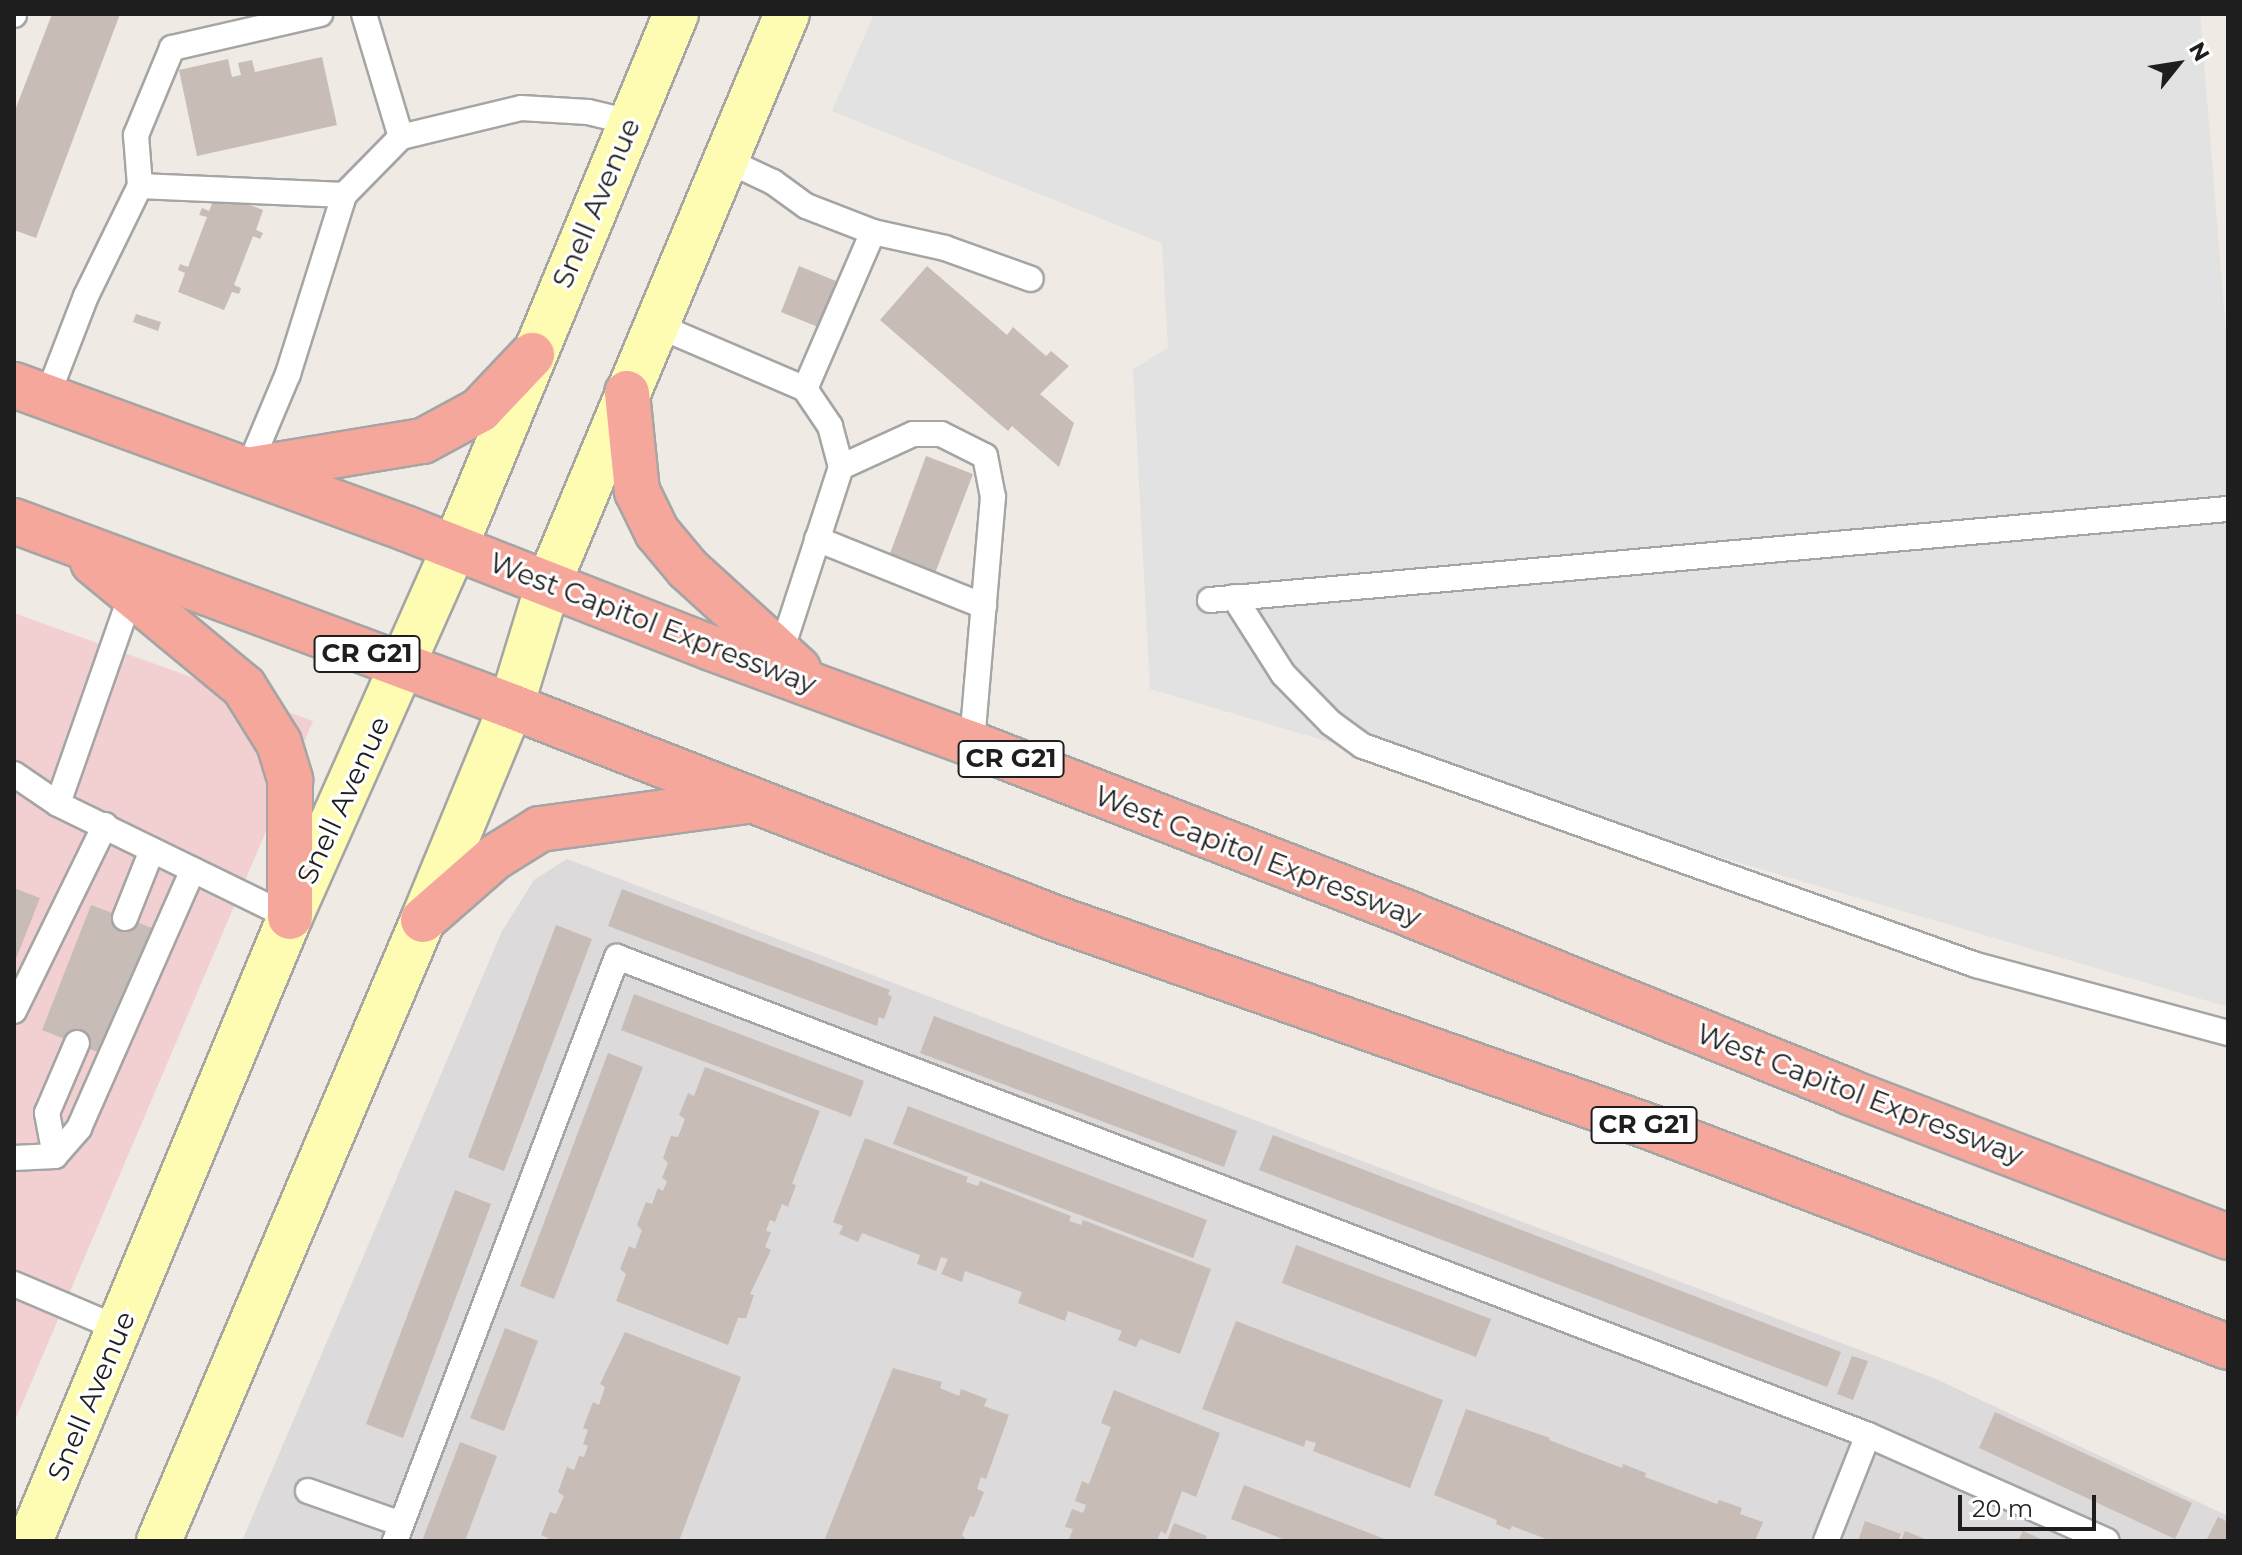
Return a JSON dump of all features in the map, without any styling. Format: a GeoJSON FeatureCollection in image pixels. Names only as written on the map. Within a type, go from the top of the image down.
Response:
{"type":"FeatureCollection","features":[{"type":"Feature","properties":{"kind":"highway"},"geometry":{"type":"LineString","coordinates":[[248,469],[423,441],[480,410],[532,355]]}},
{"type":"Feature","properties":{"kind":"highway","name":"West Capitol Expressway"},"geometry":{"type":"LineString","coordinates":[[30,391],[248,469],[972,744],[1412,915],[1849,1092],[2228,1237]]}},
{"type":"Feature","properties":{"kind":"highway"},"geometry":{"type":"LineString","coordinates":[[627,393],[637,491],[657,532],[688,569],[780,655],[829,692]]}},
{"type":"Feature","properties":{"kind":"highway","name":"CR G21"},"geometry":{"type":"LineString","coordinates":[[14,521],[511,706],[1055,918],[1650,1127],[2228,1347]]}},
{"type":"Feature","properties":{"kind":"highway"},"geometry":{"type":"LineString","coordinates":[[74,544],[244,687],[279,743],[290,780],[290,917]]}},
{"type":"Feature","properties":{"kind":"highway"},"geometry":{"type":"LineString","coordinates":[[423,920],[495,857],[540,829],[753,800]]}},
{"type":"Feature","properties":{"kind":"main road","name":"Snell Avenue"},"geometry":{"type":"LineString","coordinates":[[30,1541],[290,917],[455,547],[532,355],[676,14]]}},
{"type":"Feature","properties":{"kind":"main road"},"geometry":{"type":"LineString","coordinates":[[159,1541],[423,920],[511,706],[549,582],[787,14]]}},
{"type":"Feature","properties":{"kind":"lane"},"geometry":{"type":"LineString","coordinates":[[30,391],[86,296],[140,186],[136,135],[172,48],[320,14]]}},
{"type":"Feature","properties":{"kind":"lane"},"geometry":{"type":"LineString","coordinates":[[364,14],[401,137]]}},
{"type":"Feature","properties":{"kind":"lane"},"geometry":{"type":"LineString","coordinates":[[248,469],[288,374],[344,195],[401,137],[521,108],[588,112],[630,122]]}},
{"type":"Feature","properties":{"kind":"lane"},"geometry":{"type":"LineString","coordinates":[[726,160],[773,182],[806,206],[873,232],[945,248],[1031,279]]}},
{"type":"Feature","properties":{"kind":"lane"},"geometry":{"type":"LineString","coordinates":[[140,186],[344,195]]}},
{"type":"Feature","properties":{"kind":"lane"},"geometry":{"type":"LineString","coordinates":[[805,389],[873,232]]}},
{"type":"Feature","properties":{"kind":"lane"},"geometry":{"type":"LineString","coordinates":[[656,325],[805,389],[830,426],[841,467],[780,655]]}},
{"type":"Feature","properties":{"kind":"lane"},"geometry":{"type":"LineString","coordinates":[[841,467],[913,434],[941,434],[985,456],[993,497],[972,744]]}},
{"type":"Feature","properties":{"kind":"lane"},"geometry":{"type":"LineString","coordinates":[[2228,509],[1222,599],[1283,674],[1331,723],[1363,746],[1976,965],[2228,1033]]}},
{"type":"Feature","properties":{"kind":"lane"},"geometry":{"type":"LineString","coordinates":[[817,539],[984,606]]}},
{"type":"Feature","properties":{"kind":"lane"},"geometry":{"type":"LineString","coordinates":[[58,804],[131,595]]}},
{"type":"Feature","properties":{"kind":"lane"},"geometry":{"type":"LineString","coordinates":[[14,774],[58,804],[290,917]]}},
{"type":"Feature","properties":{"kind":"lane"},"geometry":{"type":"LineString","coordinates":[[14,1011],[105,825]]}},
{"type":"Feature","properties":{"kind":"lane"},"geometry":{"type":"LineString","coordinates":[[125,918],[152,850]]}},
{"type":"Feature","properties":{"kind":"lane"},"geometry":{"type":"LineString","coordinates":[[14,1158],[55,1156],[79,1128],[193,870]]}},
{"type":"Feature","properties":{"kind":"lane"},"geometry":{"type":"LineString","coordinates":[[308,1491],[398,1532],[617,957],[1868,1435],[2107,1541]]}},
{"type":"Feature","properties":{"kind":"lane"},"geometry":{"type":"LineString","coordinates":[[55,1156],[47,1113],[77,1043]]}},
{"type":"Feature","properties":{"kind":"lane"},"geometry":{"type":"LineString","coordinates":[[14,1284],[120,1329]]}},
{"type":"Feature","properties":{"kind":"lane"},"geometry":{"type":"LineString","coordinates":[[1826,1541],[1868,1435]]}},
{"type":"Feature","properties":{"kind":"shaded area"},"geometry":{"type":"Polygon","coordinates":[[[874,14],[2200,14],[2228,356],[2228,1007],[1150,689],[1133,369],[1168,348],[1162,243],[832,111],[874,14]]]}},
{"type":"Feature","properties":{"kind":"shaded area"},"geometry":{"type":"Polygon","coordinates":[[[14,613],[313,721],[14,1423],[14,613]]]}},
{"type":"Feature","properties":{"kind":"shaded area"},"geometry":{"type":"Polygon","coordinates":[[[567,859],[1936,1379],[2228,1516],[2228,1541],[242,1541],[502,931],[534,880],[567,859]]]}},
{"type":"Feature","properties":{"kind":"building"},"geometry":{"type":"Polygon","coordinates":[[[52,14],[120,14],[36,238],[14,230],[14,113],[52,14]]]}},
{"type":"Feature","properties":{"kind":"building"},"geometry":{"type":"Polygon","coordinates":[[[322,57],[337,125],[197,156],[179,70],[228,59],[232,77],[241,75],[238,63],[252,60],[255,72],[322,57]]]}},
{"type":"Feature","properties":{"kind":"building"},"geometry":{"type":"Polygon","coordinates":[[[217,192],[263,210],[256,230],[263,233],[260,239],[253,236],[234,285],[241,288],[239,294],[232,292],[224,310],[178,292],[185,273],[178,270],[180,264],[188,267],[207,217],[199,215],[202,208],[209,211],[217,192]]]}},
{"type":"Feature","properties":{"kind":"building"},"geometry":{"type":"Polygon","coordinates":[[[799,266],[836,281],[818,327],[781,312],[799,266]]]}},
{"type":"Feature","properties":{"kind":"building"},"geometry":{"type":"Polygon","coordinates":[[[927,266],[1007,335],[1013,327],[1046,356],[1051,351],[1069,366],[1040,394],[1074,423],[1059,467],[1012,426],[1008,431],[880,320],[927,266]]]}},
{"type":"Feature","properties":{"kind":"building"},"geometry":{"type":"Polygon","coordinates":[[[136,314],[161,322],[158,331],[133,322],[136,314]]]}},
{"type":"Feature","properties":{"kind":"building"},"geometry":{"type":"Polygon","coordinates":[[[926,456],[973,474],[934,576],[888,559],[926,456]]]}},
{"type":"Feature","properties":{"kind":"building"},"geometry":{"type":"Polygon","coordinates":[[[14,888],[40,898],[14,964],[14,888]]]}},
{"type":"Feature","properties":{"kind":"building"},"geometry":{"type":"Polygon","coordinates":[[[622,889],[890,990],[888,994],[892,997],[884,1019],[879,1017],[877,1026],[608,926],[622,889]]]}},
{"type":"Feature","properties":{"kind":"building"},"geometry":{"type":"Polygon","coordinates":[[[91,905],[152,928],[102,1054],[42,1030],[91,905]]]}},
{"type":"Feature","properties":{"kind":"building"},"geometry":{"type":"Polygon","coordinates":[[[556,925],[592,939],[504,1171],[468,1157],[556,925]]]}},
{"type":"Feature","properties":{"kind":"building"},"geometry":{"type":"Polygon","coordinates":[[[634,994],[864,1081],[851,1117],[621,1030],[634,994]]]}},
{"type":"Feature","properties":{"kind":"building"},"geometry":{"type":"Polygon","coordinates":[[[934,1016],[1237,1131],[1224,1167],[920,1053],[934,1016]]]}},
{"type":"Feature","properties":{"kind":"building"},"geometry":{"type":"Polygon","coordinates":[[[608,1053],[643,1067],[554,1299],[520,1286],[608,1053]]]}},
{"type":"Feature","properties":{"kind":"building"},"geometry":{"type":"Polygon","coordinates":[[[705,1067],[820,1111],[792,1184],[796,1185],[788,1207],[782,1204],[775,1222],[770,1220],[766,1231],[771,1232],[765,1247],[771,1250],[750,1294],[754,1295],[746,1318],[738,1318],[728,1345],[616,1301],[626,1274],[620,1269],[629,1246],[635,1249],[642,1230],[637,1225],[646,1202],[652,1204],[658,1188],[663,1191],[667,1181],[662,1178],[668,1163],[663,1158],[671,1136],[678,1137],[685,1119],[679,1115],[688,1093],[694,1096],[705,1067]]]}},
{"type":"Feature","properties":{"kind":"building"},"geometry":{"type":"Polygon","coordinates":[[[908,1106],[1207,1220],[1193,1258],[893,1144],[908,1106]]]}},
{"type":"Feature","properties":{"kind":"building"},"geometry":{"type":"Polygon","coordinates":[[[1273,1135],[1841,1352],[1827,1387],[1259,1170],[1273,1135]]]}},
{"type":"Feature","properties":{"kind":"building"},"geometry":{"type":"Polygon","coordinates":[[[865,1138],[968,1177],[966,1182],[978,1186],[980,1181],[1071,1216],[1069,1221],[1081,1225],[1083,1220],[1211,1269],[1180,1354],[1140,1339],[1136,1347],[1118,1340],[1122,1331],[1068,1311],[1065,1321],[1018,1303],[1022,1292],[965,1271],[962,1282],[941,1274],[948,1259],[941,1257],[936,1271],[917,1264],[920,1255],[862,1233],[858,1242],[839,1234],[843,1226],[833,1222],[865,1138]]]}},
{"type":"Feature","properties":{"kind":"building"},"geometry":{"type":"Polygon","coordinates":[[[455,1190],[491,1204],[403,1438],[366,1424],[455,1190]]]}},
{"type":"Feature","properties":{"kind":"building"},"geometry":{"type":"Polygon","coordinates":[[[1296,1245],[1491,1319],[1476,1357],[1282,1283],[1296,1245]]]}},
{"type":"Feature","properties":{"kind":"building"},"geometry":{"type":"Polygon","coordinates":[[[1236,1321],[1443,1400],[1410,1488],[1313,1451],[1316,1443],[1306,1440],[1304,1447],[1202,1409],[1236,1321]]]}},
{"type":"Feature","properties":{"kind":"building"},"geometry":{"type":"Polygon","coordinates":[[[505,1328],[538,1341],[504,1431],[470,1418],[505,1328]]]}},
{"type":"Feature","properties":{"kind":"building"},"geometry":{"type":"Polygon","coordinates":[[[625,1332],[741,1377],[679,1541],[547,1541],[548,1538],[541,1535],[550,1512],[556,1514],[564,1496],[558,1492],[567,1467],[574,1470],[579,1456],[584,1457],[588,1446],[583,1444],[588,1430],[583,1428],[593,1402],[599,1405],[605,1387],[600,1384],[625,1332]]]}},
{"type":"Feature","properties":{"kind":"building"},"geometry":{"type":"Polygon","coordinates":[[[1852,1356],[1868,1361],[1853,1400],[1837,1394],[1852,1356]]]}},
{"type":"Feature","properties":{"kind":"building"},"geometry":{"type":"Polygon","coordinates":[[[893,1368],[942,1382],[940,1388],[959,1396],[961,1389],[987,1399],[984,1406],[1009,1415],[986,1479],[981,1477],[977,1489],[984,1492],[974,1517],[970,1516],[962,1535],[968,1541],[824,1541],[893,1368]]]}},
{"type":"Feature","properties":{"kind":"building"},"geometry":{"type":"Polygon","coordinates":[[[1114,1390],[1220,1433],[1196,1497],[1182,1491],[1166,1534],[1161,1531],[1157,1541],[1068,1541],[1073,1529],[1065,1527],[1072,1509],[1083,1513],[1086,1505],[1075,1501],[1082,1481],[1089,1484],[1111,1427],[1101,1423],[1114,1390]]]}},
{"type":"Feature","properties":{"kind":"building"},"geometry":{"type":"Polygon","coordinates":[[[1466,1409],[1550,1438],[1622,1468],[1623,1464],[1646,1473],[1645,1477],[1717,1504],[1719,1500],[1742,1508],[1740,1514],[1763,1522],[1755,1541],[1551,1541],[1512,1526],[1510,1530],[1496,1524],[1497,1520],[1434,1495],[1466,1409]]]}},
{"type":"Feature","properties":{"kind":"building"},"geometry":{"type":"Polygon","coordinates":[[[1995,1412],[2192,1503],[2175,1539],[1979,1448],[1995,1412]]]}},
{"type":"Feature","properties":{"kind":"building"},"geometry":{"type":"Polygon","coordinates":[[[460,1442],[497,1456],[465,1541],[422,1541],[460,1442]]]}},
{"type":"Feature","properties":{"kind":"building"},"geometry":{"type":"Polygon","coordinates":[[[1244,1485],[1390,1541],[1288,1541],[1231,1519],[1244,1485]]]}},
{"type":"Feature","properties":{"kind":"building"},"geometry":{"type":"Polygon","coordinates":[[[2218,1517],[2228,1522],[2228,1541],[2206,1541],[2218,1517]]]}},
{"type":"Feature","properties":{"kind":"building"},"geometry":{"type":"Polygon","coordinates":[[[1865,1521],[1901,1534],[1898,1541],[1858,1541],[1865,1521]]]}},
{"type":"Feature","properties":{"kind":"building"},"geometry":{"type":"Polygon","coordinates":[[[1174,1523],[1207,1536],[1205,1541],[1167,1541],[1174,1523]]]}},
{"type":"Feature","properties":{"kind":"building"},"geometry":{"type":"Polygon","coordinates":[[[1905,1531],[1930,1541],[1901,1541],[1905,1531]]]}},
{"type":"Feature","properties":{"kind":"building"},"geometry":{"type":"Polygon","coordinates":[[[2023,1531],[2045,1541],[2018,1541],[2023,1531]]]}}]}
